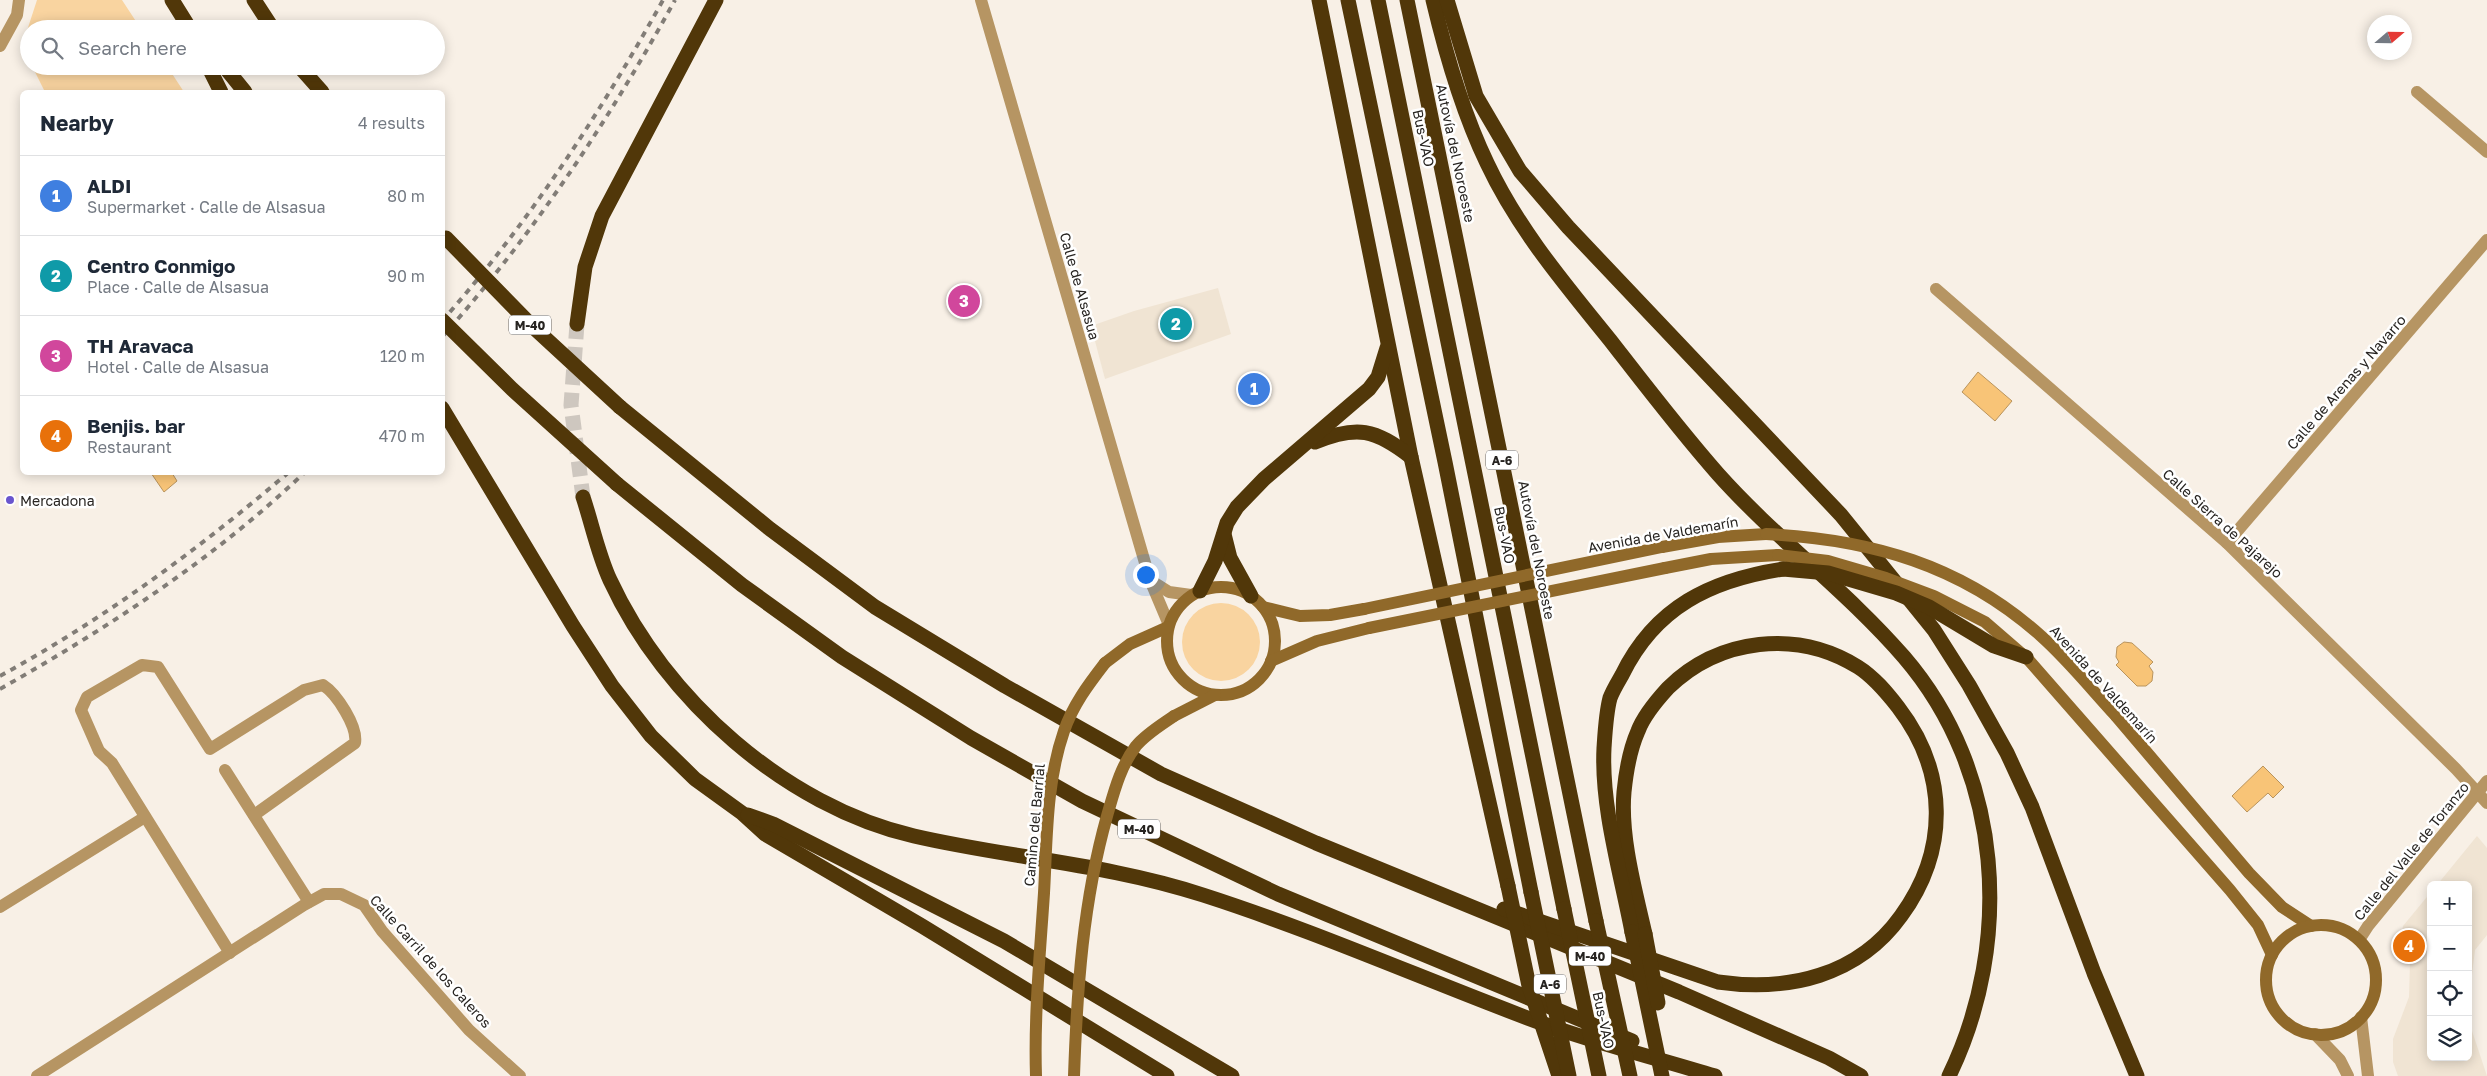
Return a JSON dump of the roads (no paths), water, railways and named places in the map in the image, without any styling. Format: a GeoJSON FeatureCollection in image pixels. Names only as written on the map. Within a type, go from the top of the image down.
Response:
{"type":"FeatureCollection","features":[{"type":"Feature","properties":{"kind":"highway"},"geometry":{"type":"LineString","coordinates":[[172,0],[185,20]]}},
{"type":"Feature","properties":{"kind":"highway"},"geometry":{"type":"LineString","coordinates":[[254,0],[267,20]]}},
{"type":"Feature","properties":{"kind":"highway"},"geometry":{"type":"LineString","coordinates":[[577,324],[586,267],[602,216],[716,0]]}},
{"type":"Feature","properties":{"kind":"highway"},"geometry":{"type":"LineString","coordinates":[[1319,0],[1411,457],[1529,986],[1559,1076]]}},
{"type":"Feature","properties":{"kind":"highway","name":"A-6"},"geometry":{"type":"LineString","coordinates":[[1348,0],[1445,462],[1569,1076]]}},
{"type":"Feature","properties":{"kind":"highway","name":"Bus-VAO"},"geometry":{"type":"LineString","coordinates":[[1378,0],[1599,1076]]}},
{"type":"Feature","properties":{"kind":"highway","name":"Autovía del Noroeste"},"geometry":{"type":"LineString","coordinates":[[1407,0],[1596,921],[1630,1076]]}},
{"type":"Feature","properties":{"kind":"highway"},"geometry":{"type":"LineString","coordinates":[[1433,0],[1443,40],[1472,129],[1511,209],[1544,258],[1640,379],[1738,496],[1796,553],[1862,612],[1906,660],[1926,686],[1954,736],[1973,784],[1983,821],[1991,895],[1986,964],[1978,998],[1958,1059],[1949,1076]]}},
{"type":"Feature","properties":{"kind":"highway"},"geometry":{"type":"LineString","coordinates":[[1447,0],[1476,96],[1520,171],[1568,227],[1841,515],[1928,623],[1949,654],[1989,720],[2032,807],[2094,973],[2137,1076]]}},
{"type":"Feature","properties":{"kind":"highway"},"geometry":{"type":"LineString","coordinates":[[212,75],[220,90]]}},
{"type":"Feature","properties":{"kind":"highway"},"geometry":{"type":"LineString","coordinates":[[232,75],[244,90]]}},
{"type":"Feature","properties":{"kind":"highway"},"geometry":{"type":"LineString","coordinates":[[307,75],[320,90]]}},
{"type":"Feature","properties":{"kind":"highway","name":"M-40"},"geometry":{"type":"LineString","coordinates":[[445,237],[531,326],[620,407],[770,530],[875,608],[1005,686],[1161,774],[1316,844],[1678,992],[1829,1058],[1861,1076]]}},
{"type":"Feature","properties":{"kind":"highway","name":"M-40"},"geometry":{"type":"LineString","coordinates":[[445,323],[512,389],[617,484],[742,584],[842,657],[971,738],[1082,801],[1278,894],[1716,1076]]}},
{"type":"Feature","properties":{"kind":"highway"},"geometry":{"type":"LineString","coordinates":[[1196,593],[1215,561],[1231,515],[1250,493],[1369,389],[1378,376],[1388,344]]}},
{"type":"Feature","properties":{"kind":"highway"},"geometry":{"type":"LineString","coordinates":[[445,413],[573,626],[612,686],[651,736],[689,773],[742,813],[765,834],[922,926],[1168,1076]]}},
{"type":"Feature","properties":{"kind":"highway"},"geometry":{"type":"LineString","coordinates":[[1302,448],[1330,436],[1356,431],[1379,435],[1411,457]]}},
{"type":"Feature","properties":{"kind":"highway"},"geometry":{"type":"LineString","coordinates":[[582,497],[610,579],[640,633],[679,688],[727,737],[783,779],[847,813],[909,835],[989,851],[1159,880],[1243,908],[1521,1016],[1716,1076]]}},
{"type":"Feature","properties":{"kind":"highway"},"geometry":{"type":"LineString","coordinates":[[1224,532],[1230,558],[1251,596]]}},
{"type":"Feature","properties":{"kind":"highway"},"geometry":{"type":"LineString","coordinates":[[1672,1076],[1608,806],[1604,749],[1610,699],[1631,655],[1656,624],[1679,606],[1723,583],[1781,562],[1828,573],[1896,593],[1929,607],[1994,646],[2026,657]]}},
{"type":"Feature","properties":{"kind":"highway"},"geometry":{"type":"LineString","coordinates":[[1316,844],[1718,982],[1766,986],[1788,984],[1820,977],[1842,967],[1867,951],[1893,928],[1918,890],[1927,870],[1934,843],[1937,805],[1934,782],[1915,732],[1875,682],[1858,667],[1815,650],[1785,644],[1762,643],[1717,654],[1695,665],[1662,694],[1638,730],[1624,793],[1626,832],[1639,933],[1662,1076]]}},
{"type":"Feature","properties":{"kind":"highway"},"geometry":{"type":"LineString","coordinates":[[742,813],[773,824],[1004,941],[1232,1076]]}},
{"type":"Feature","properties":{"kind":"main road","name":"Avenida de Valdemarín"},"geometry":{"type":"LineString","coordinates":[[1263,607],[1300,616],[1330,616],[1718,537],[1766,534],[1812,536],[1846,541],[1917,561],[1951,575],[1997,602],[2042,636],[2116,716],[2249,873],[2282,907],[2312,926]]}},
{"type":"Feature","properties":{"kind":"main road"},"geometry":{"type":"LineString","coordinates":[[1271,661],[1316,641],[1369,628],[1711,559],[1781,562]]}},
{"type":"Feature","properties":{"kind":"main road"},"geometry":{"type":"LineString","coordinates":[[1074,1076],[1084,925],[1102,834],[1117,782],[1127,761],[1144,738],[1174,716],[1215,695],[1238,692],[1249,687],[1258,680],[1271,661],[1275,647],[1270,619],[1263,607],[1251,596],[1232,588],[1210,587],[1196,593],[1181,603],[1169,626],[1168,654],[1176,671],[1197,690],[1215,695]]}},
{"type":"Feature","properties":{"kind":"main road","name":"Camino del Barrial"},"geometry":{"type":"LineString","coordinates":[[1036,1076],[1035,1025],[1049,798],[1055,758],[1072,710],[1084,690],[1105,663],[1130,644],[1169,626]]}},
{"type":"Feature","properties":{"kind":"main road"},"geometry":{"type":"LineString","coordinates":[[2026,657],[2230,890],[2258,926],[2272,954]]}},
{"type":"Feature","properties":{"kind":"main road"},"geometry":{"type":"LineString","coordinates":[[2312,926],[2332,926],[2346,931],[2359,940],[2373,962],[2376,978],[2371,1003],[2361,1017],[2340,1031],[2315,1034],[2299,1030],[2286,1022],[2273,1006],[2266,986],[2268,964],[2272,954],[2288,936],[2312,926]]}},
{"type":"Feature","properties":{"kind":"street"},"geometry":{"type":"LineString","coordinates":[[0,46],[17,14],[19,0]]}},
{"type":"Feature","properties":{"kind":"street","name":"Calle de Alsasua"},"geometry":{"type":"LineString","coordinates":[[981,0],[1150,580],[1169,626]]}},
{"type":"Feature","properties":{"kind":"street"},"geometry":{"type":"LineString","coordinates":[[2417,92],[2487,152]]}},
{"type":"Feature","properties":{"kind":"street","name":"Calle de Arenas y Navarro"},"geometry":{"type":"LineString","coordinates":[[2227,543],[2487,240]]}},
{"type":"Feature","properties":{"kind":"street","name":"Calle Sierra de Pajarejo"},"geometry":{"type":"LineString","coordinates":[[1936,290],[2227,543],[2487,803]]}},
{"type":"Feature","properties":{"kind":"street"},"geometry":{"type":"LineString","coordinates":[[1150,580],[1169,592],[1196,593]]}},
{"type":"Feature","properties":{"kind":"street"},"geometry":{"type":"LineString","coordinates":[[230,952],[112,763],[99,751],[81,710],[86,697],[142,665],[158,667],[210,749],[304,690],[324,685],[333,691],[357,734],[355,743],[254,815]]}},
{"type":"Feature","properties":{"kind":"street"},"geometry":{"type":"LineString","coordinates":[[225,770],[309,902]]}},
{"type":"Feature","properties":{"kind":"street","name":"Calle del Valle de Toranzo"},"geometry":{"type":"LineString","coordinates":[[2359,940],[2368,926],[2487,781]]}},
{"type":"Feature","properties":{"kind":"street"},"geometry":{"type":"LineString","coordinates":[[0,907],[145,817]]}},
{"type":"Feature","properties":{"kind":"street","name":"Calle Carril de los Caleros"},"geometry":{"type":"LineString","coordinates":[[37,1076],[309,902],[324,894],[341,894],[364,905],[382,930],[469,1030],[520,1076]]}},
{"type":"Feature","properties":{"kind":"street"},"geometry":{"type":"LineString","coordinates":[[2361,1017],[2368,1076]]}},
{"type":"Feature","properties":{"kind":"street"},"geometry":{"type":"LineString","coordinates":[[2315,1034],[2340,1060],[2348,1076]]}},
{"type":"Feature","properties":{"kind":"tunnel"},"geometry":{"type":"LineString","coordinates":[[577,324],[571,405],[583,497]]}},
{"type":"Feature","properties":{"kind":"railway"},"geometry":{"type":"LineString","coordinates":[[445,318],[504,246],[561,167],[614,85],[663,0]]}},
{"type":"Feature","properties":{"kind":"railway"},"geometry":{"type":"LineString","coordinates":[[445,334],[508,258],[568,175],[624,89],[675,0]]}},
{"type":"Feature","properties":{"kind":"railway"},"geometry":{"type":"LineString","coordinates":[[0,676],[76,631],[150,582],[255,501],[285,475]]}},
{"type":"Feature","properties":{"kind":"railway"},"geometry":{"type":"LineString","coordinates":[[0,689],[81,641],[159,590],[235,534],[302,475]]}},
{"type":"Feature","properties":{"kind":"place","name":"TH Aravaca"},"geometry":{"type":"Point","coordinates":[964,301]}},
{"type":"Feature","properties":{"kind":"place","name":"Centro Conmigo"},"geometry":{"type":"Point","coordinates":[1176,324]}},
{"type":"Feature","properties":{"kind":"place","name":"ALDI"},"geometry":{"type":"Point","coordinates":[1254,389]}},
{"type":"Feature","properties":{"kind":"place","name":"Mercadona"},"geometry":{"type":"Point","coordinates":[10,500]}},
{"type":"Feature","properties":{"kind":"place","name":"Benjis. bar"},"geometry":{"type":"Point","coordinates":[2409,946]}}]}
